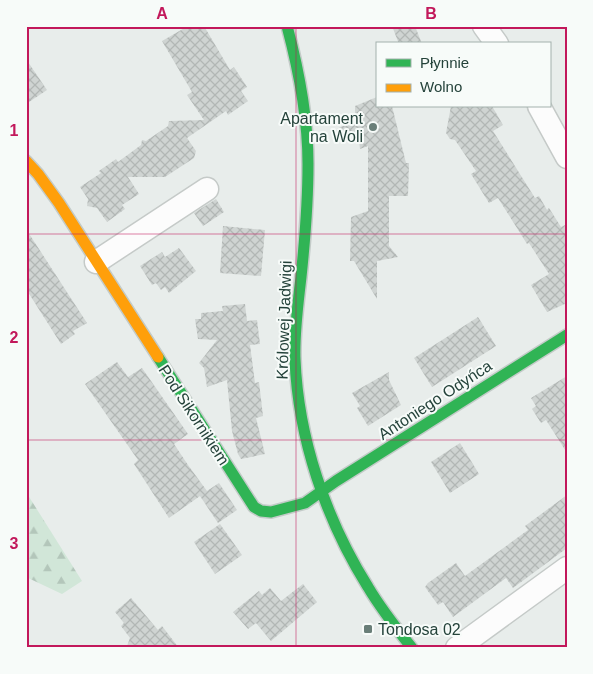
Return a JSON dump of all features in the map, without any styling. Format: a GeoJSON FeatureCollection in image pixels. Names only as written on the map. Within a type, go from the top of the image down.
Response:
{"type":"FeatureCollection","features":[{"type":"Feature","properties":{"kind":"street","name":"Królowej Jadwigi"},"geometry":{"type":"LineString","coordinates":[[287,26],[294,50],[301,89],[308,163],[295,372],[305,431],[321,493],[364,583],[389,620],[412,648]]}},
{"type":"Feature","properties":{"kind":"street"},"geometry":{"type":"LineString","coordinates":[[484,26],[496,42]]}},
{"type":"Feature","properties":{"kind":"street"},"geometry":{"type":"LineString","coordinates":[[540,108],[567,157]]}},
{"type":"Feature","properties":{"kind":"street","name":"Pod Sikornikiem"},"geometry":{"type":"LineString","coordinates":[[26,161],[59,203],[254,506],[261,511],[278,511],[305,503],[321,493]]}},
{"type":"Feature","properties":{"kind":"street"},"geometry":{"type":"LineString","coordinates":[[96,262],[207,189]]}},
{"type":"Feature","properties":{"kind":"street","name":"Antoniego Odyńca"},"geometry":{"type":"LineString","coordinates":[[321,493],[336,481],[567,334]]}},
{"type":"Feature","properties":{"kind":"street"},"geometry":{"type":"LineString","coordinates":[[457,648],[567,568]]}},
{"type":"Feature","properties":{"kind":"green space"},"geometry":{"type":"Polygon","coordinates":[[[26,492],[82,581],[62,594],[26,577],[26,492]]]}},
{"type":"Feature","properties":{"kind":"building"},"geometry":{"type":"Polygon","coordinates":[[[188,26],[204,26],[230,70],[234,67],[247,87],[241,91],[248,101],[228,115],[226,111],[187,138],[196,151],[194,158],[165,177],[128,177],[139,194],[122,205],[125,209],[107,222],[97,208],[87,206],[88,199],[80,187],[101,173],[99,171],[116,159],[118,162],[141,145],[142,140],[146,141],[168,126],[169,121],[204,120],[187,95],[192,92],[162,41],[188,26]]]}},
{"type":"Feature","properties":{"kind":"building"},"geometry":{"type":"Polygon","coordinates":[[[392,26],[415,26],[421,42],[398,42],[392,26]]]}},
{"type":"Feature","properties":{"kind":"building"},"geometry":{"type":"Polygon","coordinates":[[[26,59],[47,90],[26,104],[26,59]]]}},
{"type":"Feature","properties":{"kind":"building"},"geometry":{"type":"Polygon","coordinates":[[[376,97],[376,108],[392,108],[406,163],[409,163],[408,196],[389,196],[389,246],[398,257],[377,261],[377,299],[354,261],[350,261],[351,217],[368,211],[368,146],[360,149],[358,133],[337,129],[355,119],[355,106],[376,97]]]}},
{"type":"Feature","properties":{"kind":"building"},"geometry":{"type":"Polygon","coordinates":[[[451,108],[493,108],[503,125],[493,131],[535,198],[539,196],[547,210],[549,208],[561,227],[567,224],[567,303],[547,312],[531,285],[549,274],[529,243],[527,244],[498,198],[489,203],[471,174],[476,171],[455,140],[450,139],[446,133],[451,108]]]}},
{"type":"Feature","properties":{"kind":"building"},"geometry":{"type":"Polygon","coordinates":[[[216,199],[224,212],[203,226],[194,213],[216,199]]]}},
{"type":"Feature","properties":{"kind":"building"},"geometry":{"type":"Polygon","coordinates":[[[223,226],[265,230],[261,276],[220,273],[223,226]]]}},
{"type":"Feature","properties":{"kind":"building"},"geometry":{"type":"Polygon","coordinates":[[[26,229],[87,323],[73,331],[75,334],[61,344],[26,289],[26,229]]]}},
{"type":"Feature","properties":{"kind":"building"},"geometry":{"type":"Polygon","coordinates":[[[179,248],[196,271],[169,293],[165,287],[161,290],[156,283],[152,285],[140,266],[162,252],[165,257],[179,248]]]}},
{"type":"Feature","properties":{"kind":"building"},"geometry":{"type":"Polygon","coordinates":[[[245,304],[247,321],[257,320],[260,344],[250,345],[255,383],[259,382],[263,416],[256,418],[265,454],[241,459],[232,431],[227,380],[207,387],[204,368],[199,363],[217,340],[198,339],[195,319],[201,319],[201,313],[223,311],[222,306],[245,304]]]}},
{"type":"Feature","properties":{"kind":"building"},"geometry":{"type":"Polygon","coordinates":[[[478,317],[496,346],[432,387],[414,358],[478,317]]]}},
{"type":"Feature","properties":{"kind":"building"},"geometry":{"type":"Polygon","coordinates":[[[117,362],[128,377],[142,368],[188,434],[174,444],[188,465],[207,491],[219,483],[237,510],[218,523],[200,496],[169,518],[134,464],[138,460],[85,384],[117,362]]]}},
{"type":"Feature","properties":{"kind":"building"},"geometry":{"type":"Polygon","coordinates":[[[389,372],[389,380],[401,405],[368,426],[357,408],[360,406],[352,393],[389,372]]]}},
{"type":"Feature","properties":{"kind":"building"},"geometry":{"type":"Polygon","coordinates":[[[567,376],[567,453],[546,420],[541,423],[532,409],[536,406],[531,398],[567,376]]]}},
{"type":"Feature","properties":{"kind":"building"},"geometry":{"type":"Polygon","coordinates":[[[460,443],[479,474],[450,493],[431,462],[460,443]]]}},
{"type":"Feature","properties":{"kind":"building"},"geometry":{"type":"Polygon","coordinates":[[[567,495],[567,548],[513,588],[506,578],[453,617],[443,602],[438,605],[425,587],[428,583],[456,563],[465,576],[528,530],[525,526],[567,495]]]}},
{"type":"Feature","properties":{"kind":"building"},"geometry":{"type":"Polygon","coordinates":[[[220,524],[242,555],[215,574],[194,542],[220,524]]]}},
{"type":"Feature","properties":{"kind":"building"},"geometry":{"type":"Polygon","coordinates":[[[303,584],[317,602],[271,641],[256,623],[248,629],[233,612],[259,591],[262,595],[270,588],[281,601],[303,584]]]}},
{"type":"Feature","properties":{"kind":"building"},"geometry":{"type":"Polygon","coordinates":[[[131,598],[158,630],[162,626],[179,648],[138,648],[127,646],[130,638],[121,626],[124,623],[115,612],[131,598]]]}},
{"type":"Feature","properties":{"kind":"traffic: fast"},"geometry":{"type":"LineString","coordinates":[[287,26],[302,94],[308,146],[306,220],[296,318],[295,349],[297,389],[302,419],[317,477],[339,534],[373,595],[412,648]]}},
{"type":"Feature","properties":{"kind":"traffic: fast"},"geometry":{"type":"LineString","coordinates":[[158,357],[254,507],[261,511],[271,512],[305,503],[336,481],[567,335]]}},
{"type":"Feature","properties":{"kind":"traffic: slow"},"geometry":{"type":"LineString","coordinates":[[26,161],[59,203],[158,357]]}},
{"type":"Feature","properties":{"kind":"place","name":"Apartament na Woli"},"geometry":{"type":"Point","coordinates":[373,127]}},
{"type":"Feature","properties":{"kind":"place","name":"Tondosa 02"},"geometry":{"type":"Point","coordinates":[368,629]}}]}
